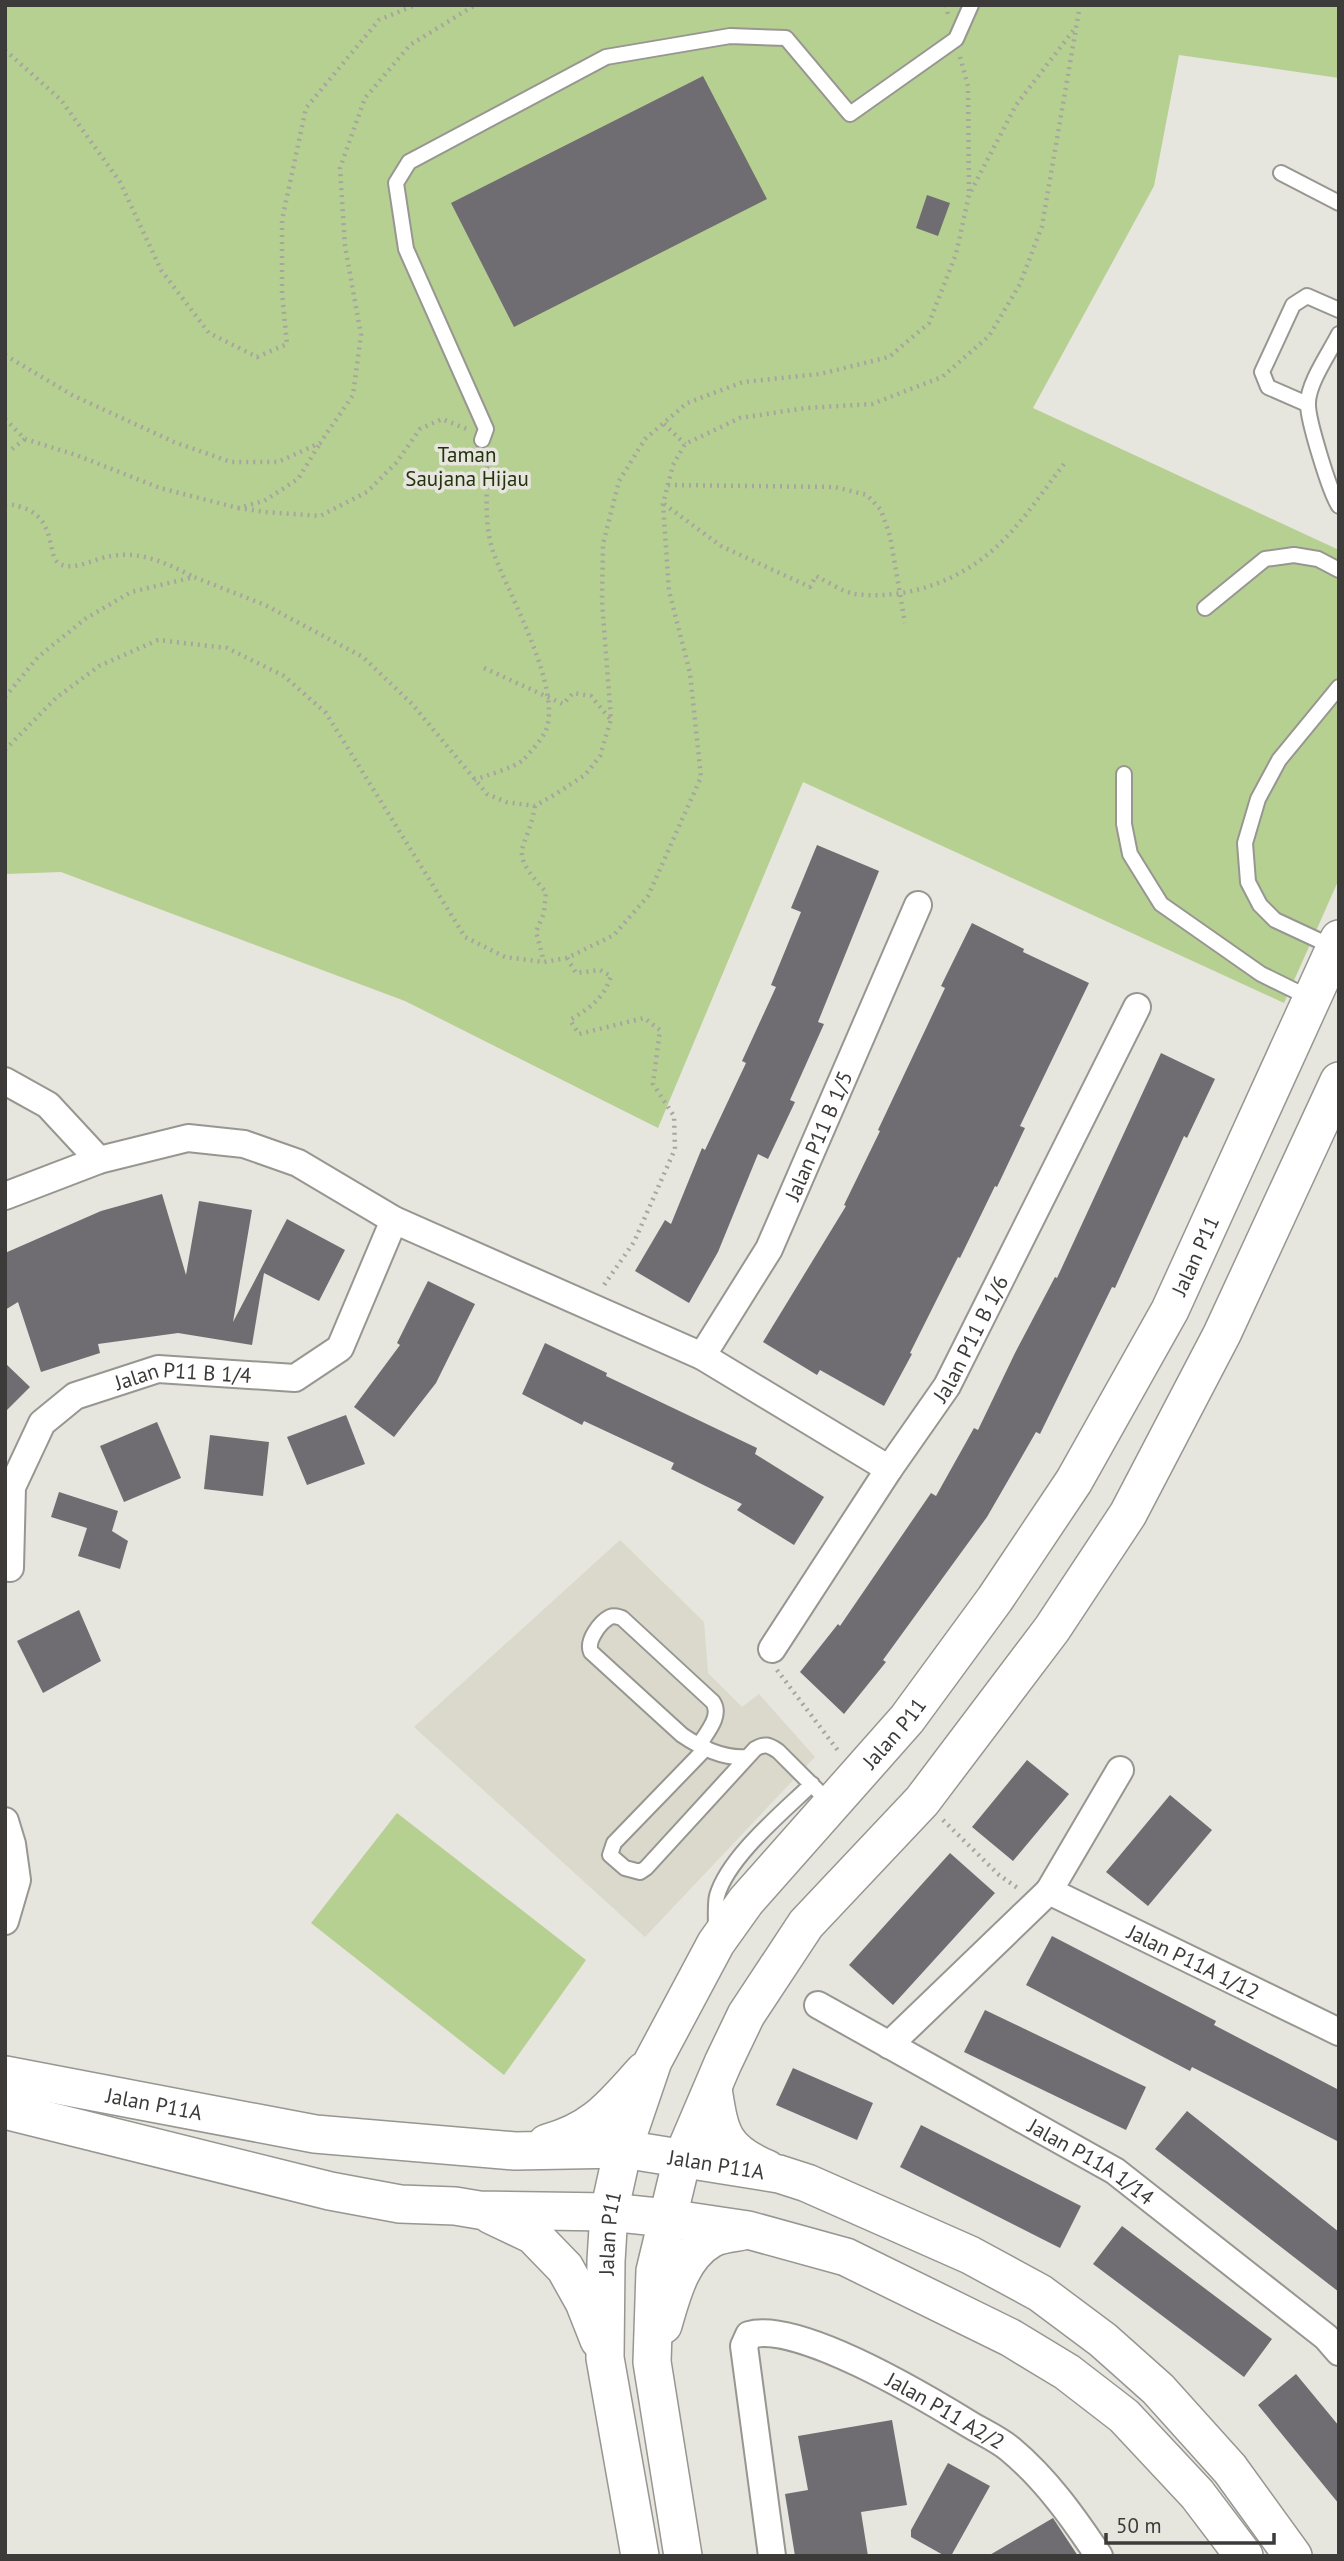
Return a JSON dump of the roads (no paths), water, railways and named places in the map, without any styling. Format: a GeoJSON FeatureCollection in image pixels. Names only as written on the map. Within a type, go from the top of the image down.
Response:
{"type":"FeatureCollection","features":[{"type":"Feature","properties":{"kind":"main road","name":"Jalan P11"},"geometry":{"type":"LineString","coordinates":[[640,2556],[605,2358],[609,2212],[624,2149],[653,2061],[716,1943],[822,1795],[907,1719],[995,1599],[1074,1481],[1170,1310],[1310,998],[1337,944]]}},
{"type":"Feature","properties":{"kind":"main road"},"geometry":{"type":"LineString","coordinates":[[683,2556],[652,2362],[655,2271],[682,2159],[723,2063],[746,2015],[806,1924],[922,1801],[1052,1629],[1128,1514],[1222,1334],[1339,1081]]}},
{"type":"Feature","properties":{"kind":"main road"},"geometry":{"type":"LineString","coordinates":[[515,2151],[570,2137],[603,2116],[653,2061]]}},
{"type":"Feature","properties":{"kind":"main road","name":"Jalan P11A"},"geometry":{"type":"LineString","coordinates":[[5,2076],[315,2134],[515,2151],[624,2149],[779,2174],[807,2183],[970,2255],[1040,2293],[1103,2340],[1158,2389],[1230,2469],[1293,2556]]}},
{"type":"Feature","properties":{"kind":"main road"},"geometry":{"type":"LineString","coordinates":[[713,2089],[719,2128],[730,2148],[759,2166],[779,2174]]}},
{"type":"Feature","properties":{"kind":"main road","name":"Jalan P11A"},"geometry":{"type":"LineString","coordinates":[[5,2110],[330,2191],[400,2204],[455,2206],[479,2210],[609,2212],[667,2218],[748,2230],[846,2257],[1012,2338],[1067,2372],[1124,2416],[1198,2494],[1244,2556]]}},
{"type":"Feature","properties":{"kind":"main road"},"geometry":{"type":"LineString","coordinates":[[479,2210],[533,2235],[565,2268],[584,2302],[605,2358]]}},
{"type":"Feature","properties":{"kind":"main road"},"geometry":{"type":"LineString","coordinates":[[652,2362],[674,2289],[692,2254],[712,2238],[748,2230]]}},
{"type":"Feature","properties":{"kind":"street","name":"Jalan P11 B 1/5"},"geometry":{"type":"LineString","coordinates":[[702,1356],[769,1249],[918,905]]}},
{"type":"Feature","properties":{"kind":"street","name":"Jalan P11 B 1/6"},"geometry":{"type":"LineString","coordinates":[[772,1648],[889,1469],[947,1386],[1137,1007]]}},
{"type":"Feature","properties":{"kind":"street"},"geometry":{"type":"LineString","coordinates":[[5,1081],[48,1105],[99,1160]]}},
{"type":"Feature","properties":{"kind":"street"},"geometry":{"type":"LineString","coordinates":[[5,1196],[99,1160],[188,1138],[244,1144],[299,1163],[394,1220],[702,1356],[889,1469]]}},
{"type":"Feature","properties":{"kind":"street","name":"Jalan P11 B 1/4"},"geometry":{"type":"LineString","coordinates":[[10,1568],[12,1487],[42,1423],[75,1396],[158,1369],[295,1378],[340,1348],[394,1220]]}},
{"type":"Feature","properties":{"kind":"street"},"geometry":{"type":"LineString","coordinates":[[889,2045],[1043,1896],[1120,1770]]}},
{"type":"Feature","properties":{"kind":"street"},"geometry":{"type":"LineString","coordinates":[[5,1821],[12,1844],[17,1880],[5,1921]]}},
{"type":"Feature","properties":{"kind":"street","name":"Jalan P11A 1/12"},"geometry":{"type":"LineString","coordinates":[[1043,1896],[1339,2032]]}},
{"type":"Feature","properties":{"kind":"street","name":"Jalan P11A 1/14"},"geometry":{"type":"LineString","coordinates":[[818,2005],[1115,2171],[1326,2337],[1339,2352]]}},
{"type":"Feature","properties":{"kind":"street","name":"Jalan P11 A2/2"},"geometry":{"type":"LineString","coordinates":[[772,2556],[744,2346],[748,2335],[761,2331],[792,2336],[815,2344],[914,2391],[1009,2448],[1066,2506],[1099,2556]]}},
{"type":"Feature","properties":{"kind":"lane"},"geometry":{"type":"LineString","coordinates":[[482,440],[486,429],[406,249],[396,183],[410,162],[606,57],[730,36],[786,38],[849,114],[956,39],[971,5]]}},
{"type":"Feature","properties":{"kind":"lane"},"geometry":{"type":"LineString","coordinates":[[1282,173],[1339,203]]}},
{"type":"Feature","properties":{"kind":"lane"},"geometry":{"type":"LineString","coordinates":[[1307,404],[1268,387],[1262,372],[1293,305],[1300,299],[1307,296],[1339,310]]}},
{"type":"Feature","properties":{"kind":"lane"},"geometry":{"type":"LineString","coordinates":[[1339,334],[1311,389],[1307,404],[1329,488],[1339,506]]}},
{"type":"Feature","properties":{"kind":"lane"},"geometry":{"type":"LineString","coordinates":[[1205,608],[1265,559],[1294,555],[1318,558],[1339,570]]}},
{"type":"Feature","properties":{"kind":"lane"},"geometry":{"type":"LineString","coordinates":[[1337,944],[1275,920],[1260,905],[1248,882],[1245,843],[1258,799],[1279,760],[1339,687]]}},
{"type":"Feature","properties":{"kind":"lane"},"geometry":{"type":"LineString","coordinates":[[1124,774],[1124,824],[1130,854],[1161,904],[1261,974],[1310,998]]}},
{"type":"Feature","properties":{"kind":"lane"},"geometry":{"type":"LineString","coordinates":[[747,1758],[724,1756],[703,1746],[682,1735],[591,1652],[589,1639],[609,1617],[622,1618],[717,1708],[717,1715],[703,1746],[614,1843],[610,1854],[625,1868],[640,1872],[646,1868],[763,1744],[778,1751],[822,1795]]}},
{"type":"Feature","properties":{"kind":"lane"},"geometry":{"type":"LineString","coordinates":[[703,1746],[723,1773],[724,1783]]}},
{"type":"Feature","properties":{"kind":"park label","name":"Taman Saujana Hijau"},"geometry":{"type":"Point","coordinates":[467,466]}}]}
